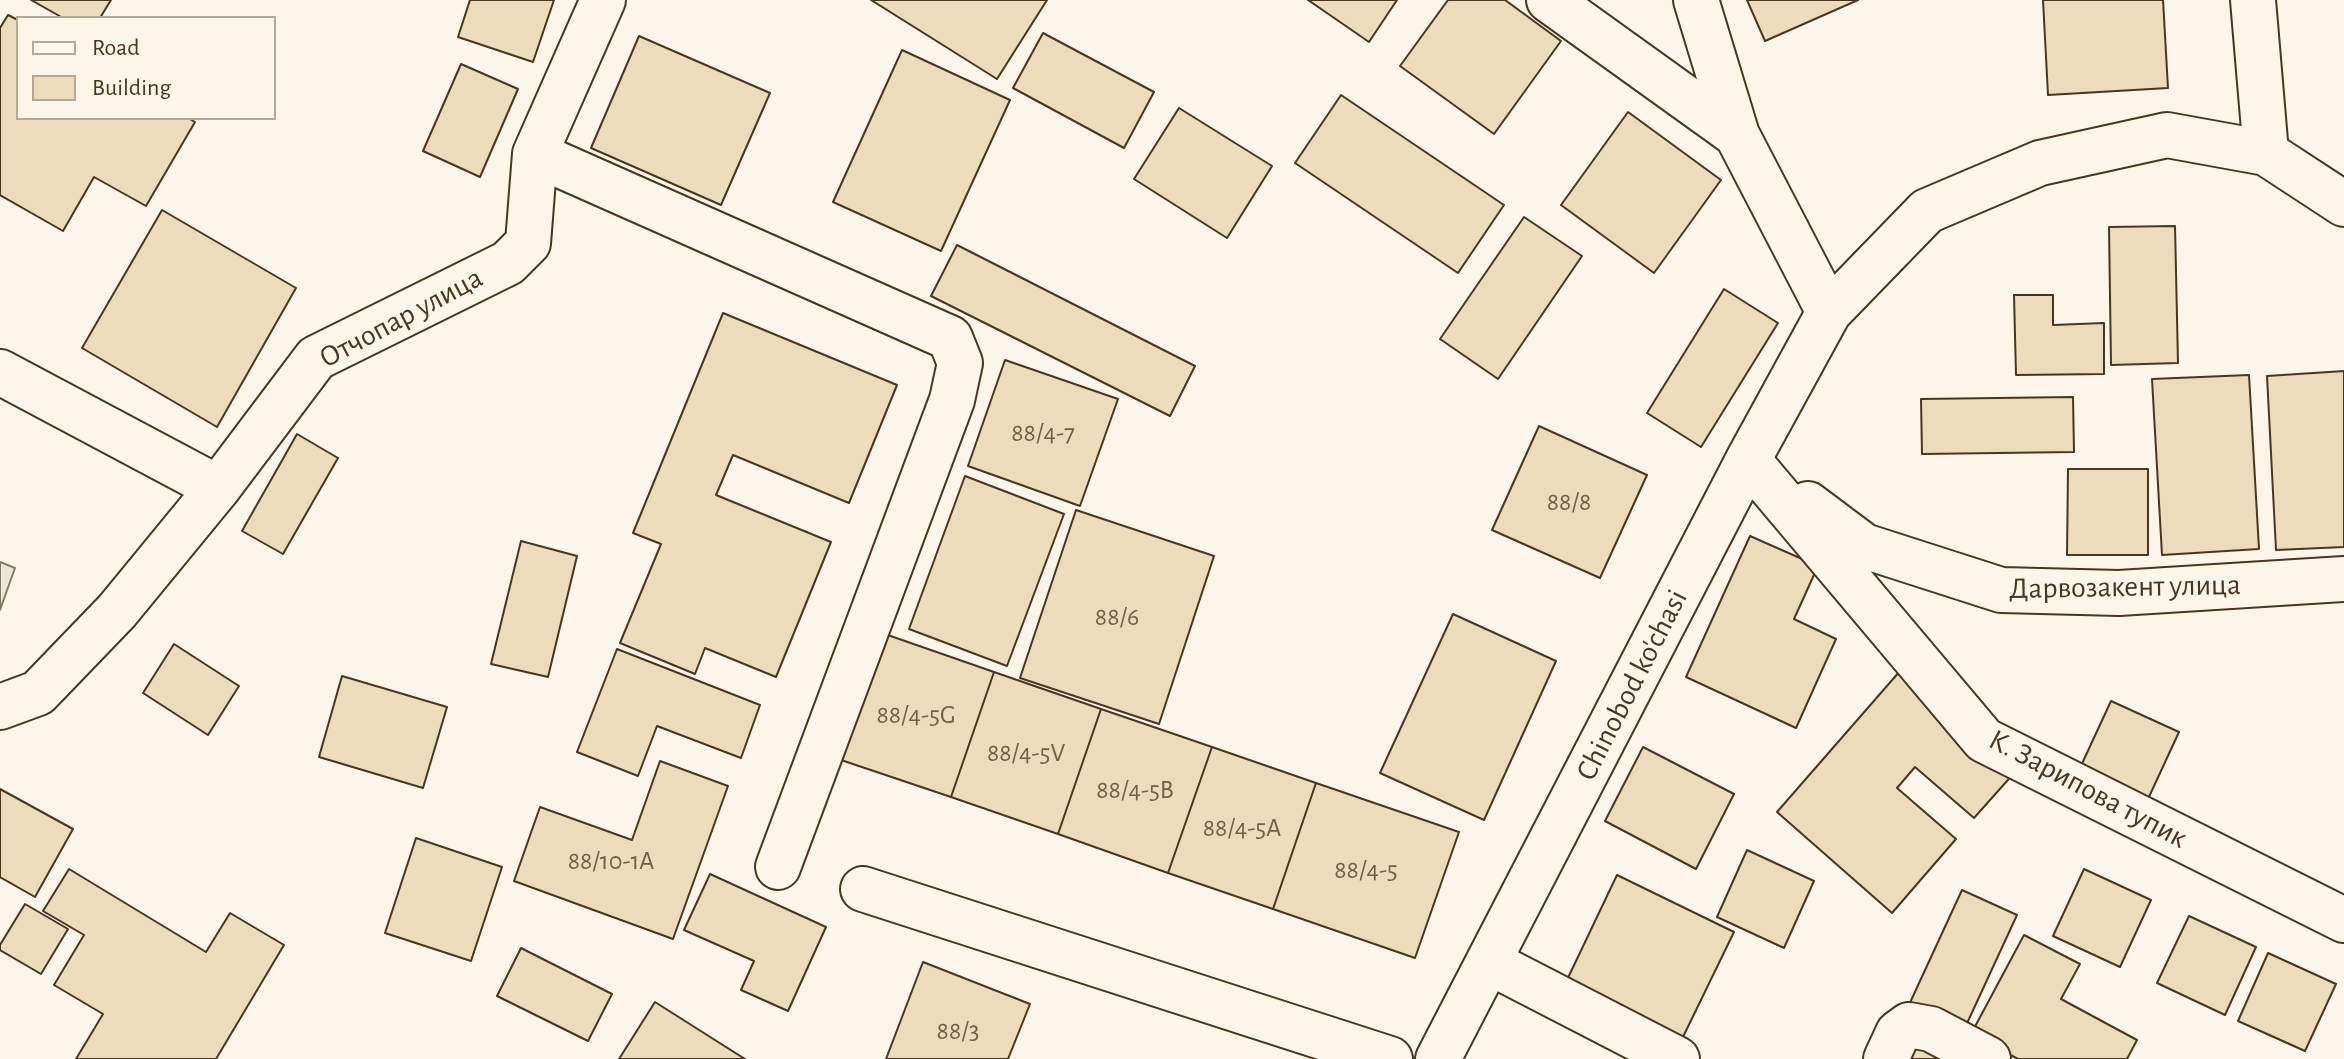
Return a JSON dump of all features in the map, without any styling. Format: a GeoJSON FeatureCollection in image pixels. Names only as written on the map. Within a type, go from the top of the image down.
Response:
{"type":"FeatureCollection","features":[{"type":"Feature","properties":{"kind":"street","name":"Отчопар улица"},"geometry":{"type":"LineString","coordinates":[[0,707],[38,693],[117,611],[218,488],[316,358],[508,263],[528,243],[535,154],[603,0]]}},
{"type":"Feature","properties":{"kind":"street"},"geometry":{"type":"LineString","coordinates":[[1549,0],[1737,135]]}},
{"type":"Feature","properties":{"kind":"street"},"geometry":{"type":"LineString","coordinates":[[1696,0],[1737,135],[1829,312]]}},
{"type":"Feature","properties":{"kind":"street"},"geometry":{"type":"LineString","coordinates":[[2253,0],[2266,153],[2344,204]]}},
{"type":"Feature","properties":{"kind":"street","name":"Chinobod ko'chasi"},"geometry":{"type":"LineString","coordinates":[[1438,1059],[1748,460],[1829,312],[1927,211],[2040,163],[2167,135],[2266,153]]}},
{"type":"Feature","properties":{"kind":"street"},"geometry":{"type":"LineString","coordinates":[[535,154],[950,338],[960,363],[952,400],[778,867]]}},
{"type":"Feature","properties":{"kind":"street"},"geometry":{"type":"LineString","coordinates":[[0,372],[218,488]]}},
{"type":"Feature","properties":{"kind":"street","name":"Дарвозакент улица"},"geometry":{"type":"LineString","coordinates":[[1748,460],[1864,546],[2001,590],[2119,593],[2344,579]]}},
{"type":"Feature","properties":{"kind":"street","name":"К. Зарипова тупик"},"geometry":{"type":"LineString","coordinates":[[1748,460],[1984,740],[2344,920]]}},
{"type":"Feature","properties":{"kind":"street"},"geometry":{"type":"LineString","coordinates":[[863,889],[1390,1059]]}},
{"type":"Feature","properties":{"kind":"street"},"geometry":{"type":"LineString","coordinates":[[1489,962],[1677,1059]]}},
{"type":"Feature","properties":{"kind":"street"},"geometry":{"type":"LineString","coordinates":[[1886,1059],[1898,1033],[1909,1025],[1931,1029],[1988,1059]]}},
{"type":"Feature","properties":{"kind":"shaded area"},"geometry":{"type":"Polygon","coordinates":[[[0,562],[15,568],[0,610],[0,562]]]}},
{"type":"Feature","properties":{"kind":"building"},"geometry":{"type":"Polygon","coordinates":[[[31,0],[111,0],[101,16],[59,16],[31,0]]]}},
{"type":"Feature","properties":{"kind":"building"},"geometry":{"type":"Polygon","coordinates":[[[470,0],[554,0],[533,62],[458,37],[470,0]]]}},
{"type":"Feature","properties":{"kind":"building"},"geometry":{"type":"Polygon","coordinates":[[[871,0],[1047,0],[997,79],[871,0]]]}},
{"type":"Feature","properties":{"kind":"building"},"geometry":{"type":"Polygon","coordinates":[[[1308,0],[1397,0],[1369,42],[1308,0]]]}},
{"type":"Feature","properties":{"kind":"building"},"geometry":{"type":"Polygon","coordinates":[[[1448,0],[1505,0],[1561,41],[1494,134],[1400,66],[1448,0]]]}},
{"type":"Feature","properties":{"kind":"building"},"geometry":{"type":"Polygon","coordinates":[[[1747,0],[1858,0],[1765,41],[1747,0]]]}},
{"type":"Feature","properties":{"kind":"building"},"geometry":{"type":"Polygon","coordinates":[[[2043,0],[2163,0],[2168,88],[2048,95],[2043,0]]]}},
{"type":"Feature","properties":{"kind":"building"},"geometry":{"type":"Polygon","coordinates":[[[8,15],[16,19],[16,120],[195,122],[146,206],[94,177],[63,231],[0,195],[0,28],[8,15]]]}},
{"type":"Feature","properties":{"kind":"building"},"geometry":{"type":"Polygon","coordinates":[[[1043,33],[1154,92],[1124,148],[1013,88],[1043,33]]]}},
{"type":"Feature","properties":{"kind":"building"},"geometry":{"type":"Polygon","coordinates":[[[639,36],[770,93],[721,205],[591,148],[639,36]]]}},
{"type":"Feature","properties":{"kind":"building"},"geometry":{"type":"Polygon","coordinates":[[[902,50],[1010,100],[941,251],[833,202],[902,50]]]}},
{"type":"Feature","properties":{"kind":"building"},"geometry":{"type":"Polygon","coordinates":[[[461,64],[518,89],[480,177],[423,151],[461,64]]]}},
{"type":"Feature","properties":{"kind":"building"},"geometry":{"type":"Polygon","coordinates":[[[1341,95],[1504,205],[1458,273],[1295,163],[1341,95]]]}},
{"type":"Feature","properties":{"kind":"building"},"geometry":{"type":"Polygon","coordinates":[[[1179,108],[1272,166],[1227,238],[1134,179],[1179,108]]]}},
{"type":"Feature","properties":{"kind":"building"},"geometry":{"type":"Polygon","coordinates":[[[1628,112],[1721,180],[1654,273],[1561,205],[1628,112]]]}},
{"type":"Feature","properties":{"kind":"building"},"geometry":{"type":"Polygon","coordinates":[[[162,210],[296,288],[217,427],[82,348],[162,210]]]}},
{"type":"Feature","properties":{"kind":"building"},"geometry":{"type":"Polygon","coordinates":[[[1524,217],[1582,256],[1498,379],[1440,339],[1524,217]]]}},
{"type":"Feature","properties":{"kind":"building"},"geometry":{"type":"Polygon","coordinates":[[[2175,226],[2178,363],[2111,365],[2109,227],[2175,226]]]}},
{"type":"Feature","properties":{"kind":"building"},"geometry":{"type":"Polygon","coordinates":[[[957,245],[1195,366],[1170,416],[931,296],[957,245]]]}},
{"type":"Feature","properties":{"kind":"building"},"geometry":{"type":"Polygon","coordinates":[[[1724,289],[1778,323],[1701,447],[1647,413],[1724,289]]]}},
{"type":"Feature","properties":{"kind":"building"},"geometry":{"type":"Polygon","coordinates":[[[2014,295],[2053,295],[2053,325],[2104,323],[2104,374],[2016,375],[2014,295]]]}},
{"type":"Feature","properties":{"kind":"building"},"geometry":{"type":"Polygon","coordinates":[[[723,313],[897,385],[849,503],[733,455],[716,495],[831,542],[776,677],[705,648],[695,674],[620,643],[661,544],[633,533],[723,313]]]}},
{"type":"Feature","properties":{"kind":"building"},"geometry":{"type":"Polygon","coordinates":[[[1005,360],[1118,399],[1080,506],[968,466],[1005,360]]]}},
{"type":"Feature","properties":{"kind":"building"},"geometry":{"type":"Polygon","coordinates":[[[2344,371],[2344,547],[2276,550],[2267,376],[2344,371]]]}},
{"type":"Feature","properties":{"kind":"building"},"geometry":{"type":"Polygon","coordinates":[[[2249,375],[2259,549],[2162,555],[2152,379],[2249,375]]]}},
{"type":"Feature","properties":{"kind":"building"},"geometry":{"type":"Polygon","coordinates":[[[2073,397],[2074,452],[1922,454],[1921,399],[2073,397]]]}},
{"type":"Feature","properties":{"kind":"building"},"geometry":{"type":"Polygon","coordinates":[[[1539,426],[1647,475],[1600,578],[1492,530],[1539,426]]]}},
{"type":"Feature","properties":{"kind":"building"},"geometry":{"type":"Polygon","coordinates":[[[297,434],[338,458],[283,554],[242,531],[297,434]]]}},
{"type":"Feature","properties":{"kind":"building"},"geometry":{"type":"Polygon","coordinates":[[[2068,469],[2148,469],[2148,555],[2067,555],[2068,469]]]}},
{"type":"Feature","properties":{"kind":"building"},"geometry":{"type":"Polygon","coordinates":[[[965,476],[1064,514],[1007,666],[909,629],[965,476]]]}},
{"type":"Feature","properties":{"kind":"building"},"geometry":{"type":"Polygon","coordinates":[[[1076,510],[1214,556],[1159,724],[1020,678],[1076,510]]]}},
{"type":"Feature","properties":{"kind":"building"},"geometry":{"type":"Polygon","coordinates":[[[1750,536],[1818,566],[1794,619],[1836,639],[1796,728],[1686,677],[1750,536]]]}},
{"type":"Feature","properties":{"kind":"building"},"geometry":{"type":"Polygon","coordinates":[[[521,541],[577,556],[548,677],[491,664],[521,541]]]}},
{"type":"Feature","properties":{"kind":"building"},"geometry":{"type":"Polygon","coordinates":[[[1453,614],[1556,661],[1484,820],[1380,773],[1453,614]]]}},
{"type":"Feature","properties":{"kind":"building"},"geometry":{"type":"Polygon","coordinates":[[[882,633],[994,672],[951,797],[838,759],[882,633]]]}},
{"type":"Feature","properties":{"kind":"building"},"geometry":{"type":"Polygon","coordinates":[[[174,644],[239,686],[208,735],[143,693],[174,644]]]}},
{"type":"Feature","properties":{"kind":"building"},"geometry":{"type":"Polygon","coordinates":[[[617,649],[760,705],[741,758],[657,726],[638,776],[577,752],[617,649]]]}},
{"type":"Feature","properties":{"kind":"building"},"geometry":{"type":"Polygon","coordinates":[[[1900,671],[2015,772],[1974,818],[1915,767],[1897,788],[1956,839],[1892,913],[1777,812],[1900,671]]]}},
{"type":"Feature","properties":{"kind":"building"},"geometry":{"type":"Polygon","coordinates":[[[994,672],[1101,709],[1058,834],[951,797],[994,672]]]}},
{"type":"Feature","properties":{"kind":"building"},"geometry":{"type":"Polygon","coordinates":[[[342,676],[447,707],[423,788],[319,757],[342,676]]]}},
{"type":"Feature","properties":{"kind":"building"},"geometry":{"type":"Polygon","coordinates":[[[2111,701],[2179,732],[2148,799],[2080,768],[2111,701]]]}},
{"type":"Feature","properties":{"kind":"building"},"geometry":{"type":"Polygon","coordinates":[[[1101,709],[1212,747],[1168,873],[1058,834],[1101,709]]]}},
{"type":"Feature","properties":{"kind":"building"},"geometry":{"type":"Polygon","coordinates":[[[1212,747],[1316,783],[1273,909],[1168,873],[1212,747]]]}},
{"type":"Feature","properties":{"kind":"building"},"geometry":{"type":"Polygon","coordinates":[[[1643,747],[1734,794],[1696,869],[1605,821],[1643,747]]]}},
{"type":"Feature","properties":{"kind":"building"},"geometry":{"type":"Polygon","coordinates":[[[660,761],[728,786],[673,939],[514,881],[540,807],[632,840],[660,761]]]}},
{"type":"Feature","properties":{"kind":"building"},"geometry":{"type":"Polygon","coordinates":[[[1316,783],[1459,832],[1415,958],[1273,909],[1316,783]]]}},
{"type":"Feature","properties":{"kind":"building"},"geometry":{"type":"Polygon","coordinates":[[[0,789],[73,829],[35,897],[0,877],[0,789]]]}},
{"type":"Feature","properties":{"kind":"building"},"geometry":{"type":"Polygon","coordinates":[[[416,838],[502,867],[471,961],[385,933],[416,838]]]}},
{"type":"Feature","properties":{"kind":"building"},"geometry":{"type":"Polygon","coordinates":[[[1747,850],[1814,881],[1784,948],[1717,917],[1747,850]]]}},
{"type":"Feature","properties":{"kind":"building"},"geometry":{"type":"Polygon","coordinates":[[[69,869],[206,952],[230,913],[284,945],[216,1059],[76,1059],[103,1014],[54,985],[84,935],[43,911],[69,869]]]}},
{"type":"Feature","properties":{"kind":"building"},"geometry":{"type":"Polygon","coordinates":[[[2084,869],[2151,900],[2120,967],[2053,936],[2084,869]]]}},
{"type":"Feature","properties":{"kind":"building"},"geometry":{"type":"Polygon","coordinates":[[[710,874],[826,927],[788,1011],[741,990],[754,961],[684,930],[710,874]]]}},
{"type":"Feature","properties":{"kind":"building"},"geometry":{"type":"Polygon","coordinates":[[[1617,875],[1734,932],[1682,1039],[1566,982],[1617,875]]]}},
{"type":"Feature","properties":{"kind":"building"},"geometry":{"type":"Polygon","coordinates":[[[1962,890],[2017,915],[1963,1032],[1908,1007],[1962,890]]]}},
{"type":"Feature","properties":{"kind":"building"},"geometry":{"type":"Polygon","coordinates":[[[25,904],[68,929],[41,974],[0,950],[25,904]]]}},
{"type":"Feature","properties":{"kind":"building"},"geometry":{"type":"Polygon","coordinates":[[[2189,916],[2256,947],[2225,1015],[2157,983],[2189,916]]]}},
{"type":"Feature","properties":{"kind":"building"},"geometry":{"type":"Polygon","coordinates":[[[2024,935],[2080,964],[2061,999],[2137,1040],[2127,1059],[2018,1059],[1971,1034],[2024,935]]]}},
{"type":"Feature","properties":{"kind":"building"},"geometry":{"type":"Polygon","coordinates":[[[521,948],[612,994],[588,1041],[497,996],[521,948]]]}},
{"type":"Feature","properties":{"kind":"building"},"geometry":{"type":"Polygon","coordinates":[[[2268,953],[2336,984],[2305,1051],[2238,1021],[2268,953]]]}},
{"type":"Feature","properties":{"kind":"building"},"geometry":{"type":"Polygon","coordinates":[[[923,962],[1030,1004],[1008,1059],[886,1059],[923,962]]]}},
{"type":"Feature","properties":{"kind":"building"},"geometry":{"type":"Polygon","coordinates":[[[655,1002],[745,1059],[619,1059],[655,1002]]]}},
{"type":"Feature","properties":{"kind":"building"},"geometry":{"type":"Polygon","coordinates":[[[1910,1037],[1955,1059],[1900,1059],[1910,1037]]]}}]}
